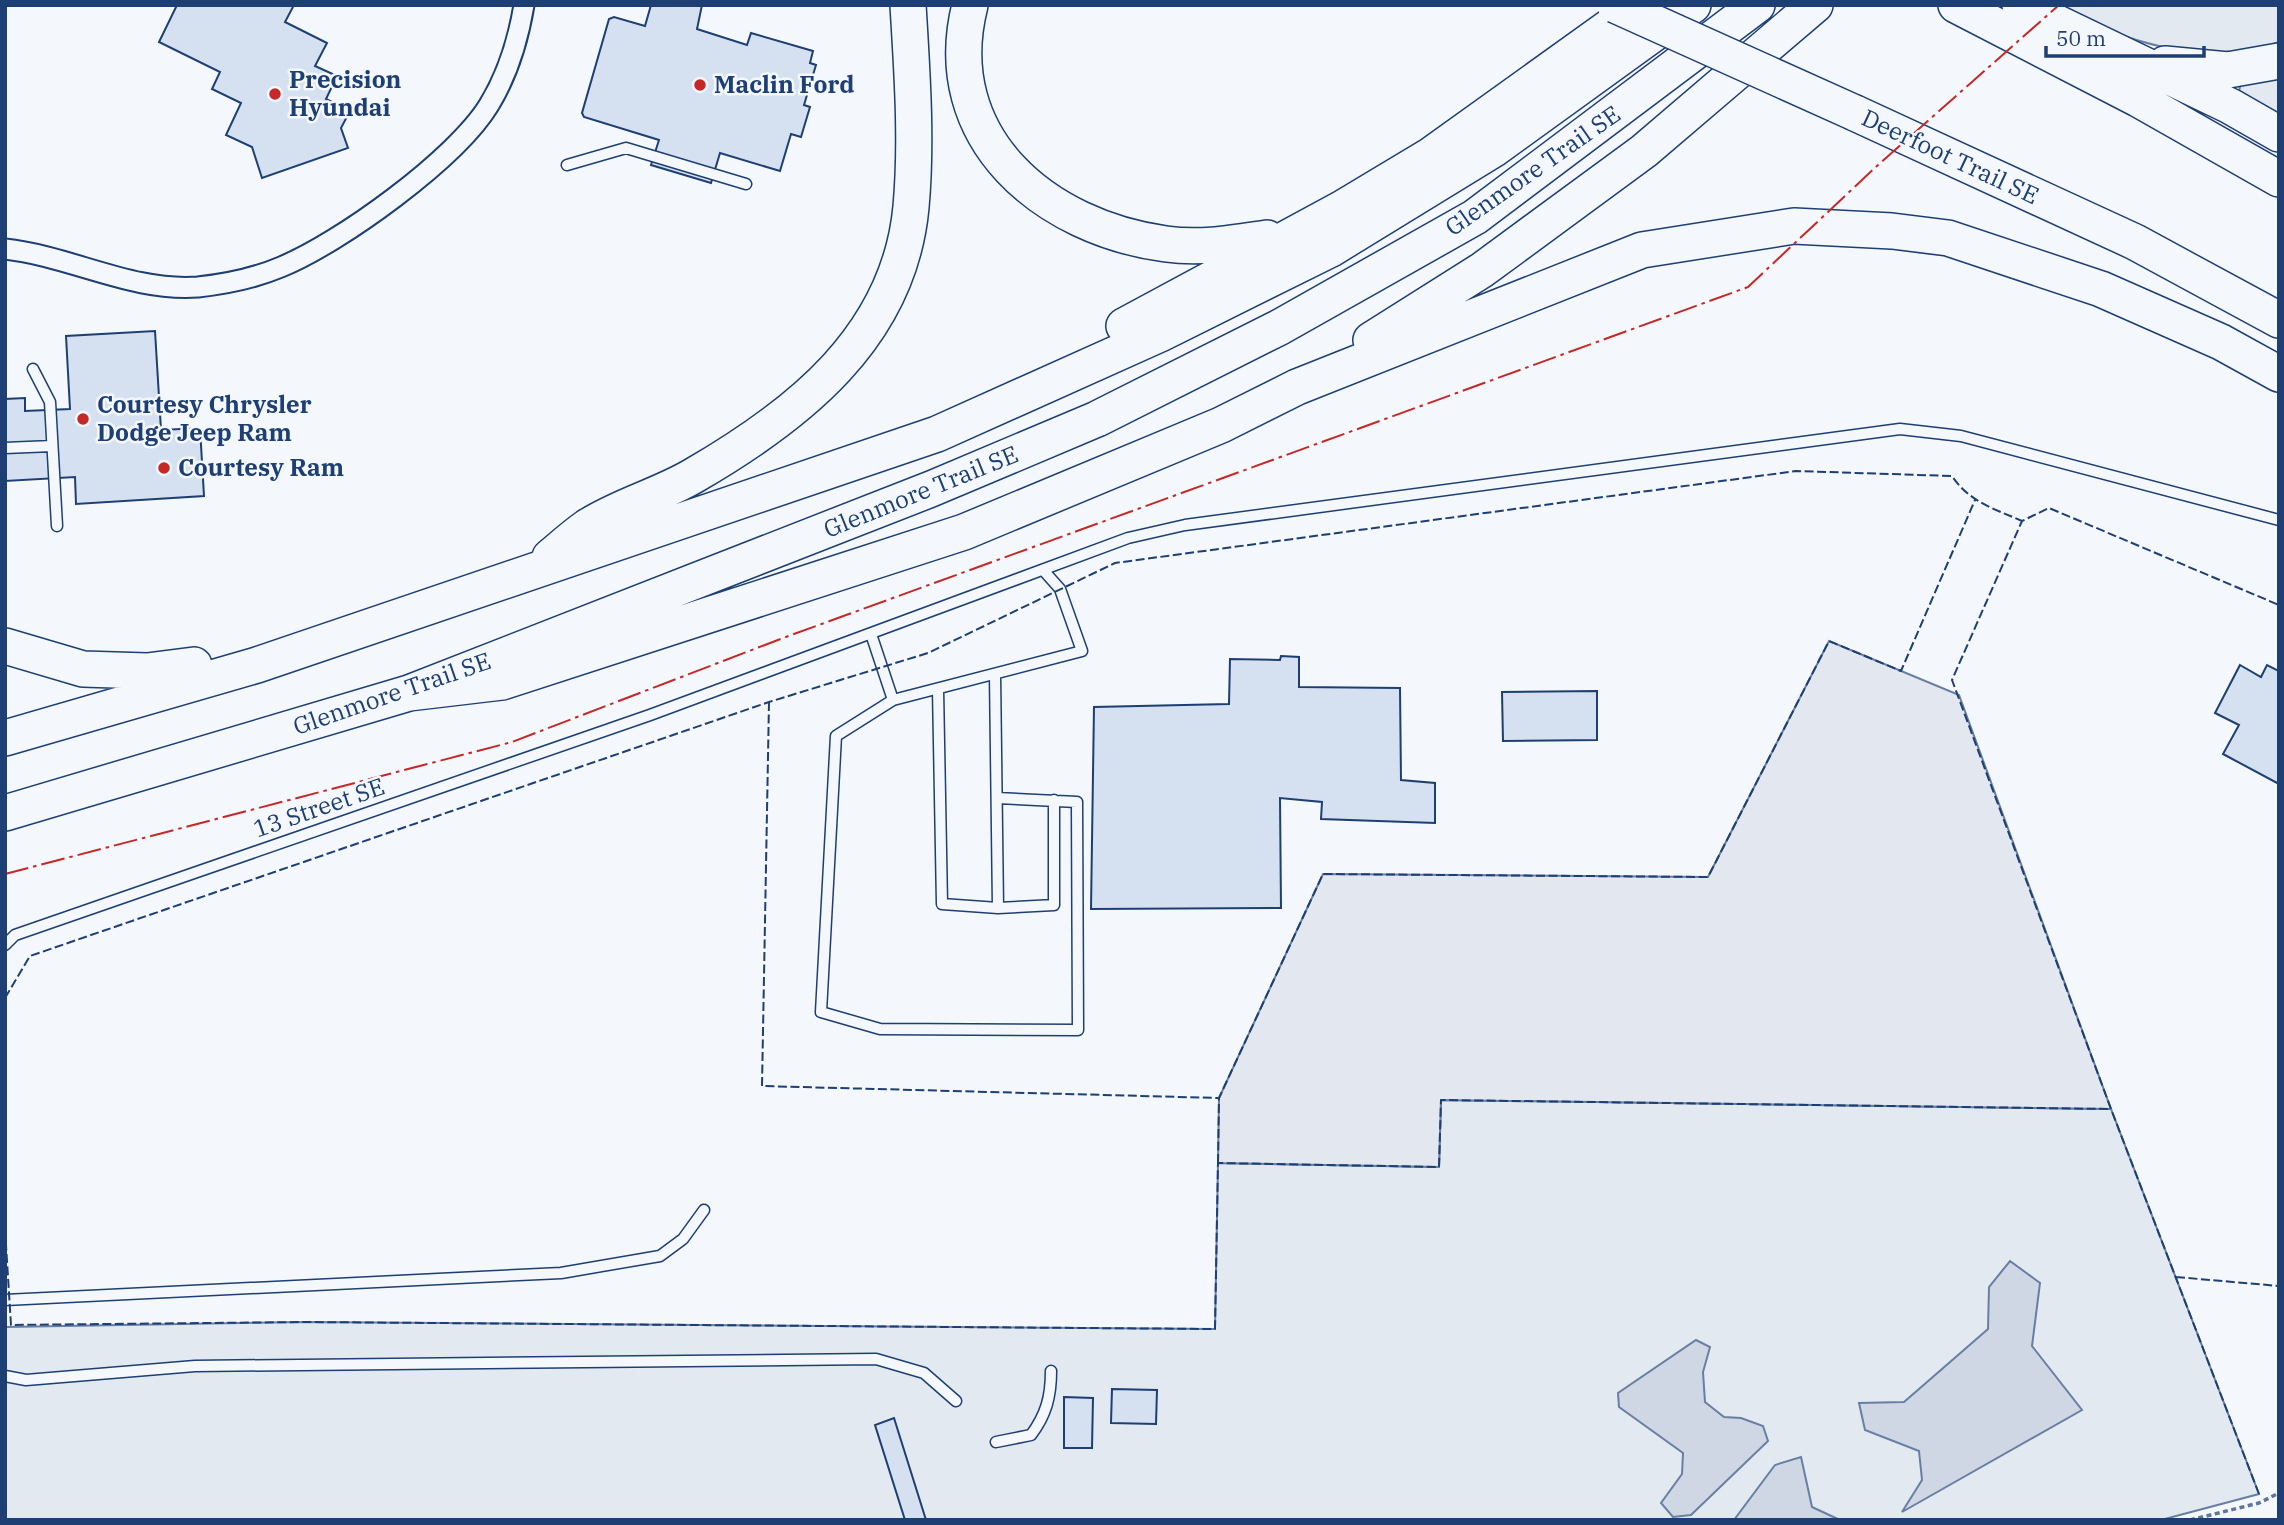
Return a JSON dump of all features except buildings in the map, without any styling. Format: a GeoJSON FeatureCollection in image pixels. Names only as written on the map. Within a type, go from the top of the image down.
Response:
{"type":"FeatureCollection","features":[{"type":"Feature","properties":{"kind":"highway"},"geometry":{"type":"LineString","coordinates":[[531,572],[589,526],[691,478],[758,436],[817,391],[850,354],[889,287],[911,208],[908,5]]}},
{"type":"Feature","properties":{"kind":"highway"},"geometry":{"type":"LineString","coordinates":[[970,5],[966,76],[978,120],[1004,163],[1045,200],[1096,228],[1169,245],[1214,247],[1292,233]]}},
{"type":"Feature","properties":{"kind":"highway","name":"Deerfoot Trail SE"},"geometry":{"type":"LineString","coordinates":[[1615,5],[2135,242],[2279,320]]}},
{"type":"Feature","properties":{"kind":"highway"},"geometry":{"type":"LineString","coordinates":[[937,435],[975,400],[1153,311],[1292,233],[1342,209],[1431,155],[1640,5]]}},
{"type":"Feature","properties":{"kind":"highway","name":"Glenmore Trail SE"},"geometry":{"type":"LineString","coordinates":[[5,738],[257,665],[937,435],[1171,329],[1331,249],[1494,149],[1693,5]]}},
{"type":"Feature","properties":{"kind":"highway","name":"Glenmore Trail SE"},"geometry":{"type":"LineString","coordinates":[[11,814],[409,693],[944,484],[1097,419],[1280,327],[1475,218],[1757,5]]}},
{"type":"Feature","properties":{"kind":"highway"},"geometry":{"type":"LineString","coordinates":[[1297,387],[1482,271],[1644,151],[1815,5]]}},
{"type":"Feature","properties":{"kind":"highway"},"geometry":{"type":"LineString","coordinates":[[1956,5],[2138,99],[2279,179]]}},
{"type":"Feature","properties":{"kind":"highway"},"geometry":{"type":"LineString","coordinates":[[2020,5],[2134,59],[2279,134]]}},
{"type":"Feature","properties":{"kind":"highway"},"geometry":{"type":"LineString","coordinates":[[2134,59],[2186,68],[2228,70],[2279,61]]}},
{"type":"Feature","properties":{"kind":"highway"},"geometry":{"type":"LineString","coordinates":[[409,693],[502,682],[964,532],[1221,425],[1297,387],[1642,250],[1794,226],[1892,231],[1948,238],[1992,250],[2101,289],[2221,342],[2279,374]]}},
{"type":"Feature","properties":{"kind":"highway"},"geometry":{"type":"LineString","coordinates":[[5,646],[83,670],[115,672],[213,663],[257,665]]}},
{"type":"Feature","properties":{"kind":"street"},"geometry":{"type":"LineString","coordinates":[[5,249],[50,257],[152,285],[196,287],[250,278],[282,267],[313,251],[397,194],[436,165],[468,134],[505,75],[516,45],[524,5]]}},
{"type":"Feature","properties":{"kind":"lane"},"geometry":{"type":"LineString","coordinates":[[566,165],[626,148],[746,184]]}},
{"type":"Feature","properties":{"kind":"lane"},"geometry":{"type":"LineString","coordinates":[[33,369],[50,402],[57,526]]}},
{"type":"Feature","properties":{"kind":"lane","name":"13 Street SE"},"geometry":{"type":"LineString","coordinates":[[5,945],[15,935],[650,715],[1128,538],[1185,525],[1900,429],[1961,436],[2279,520]]}},
{"type":"Feature","properties":{"kind":"lane"},"geometry":{"type":"LineString","coordinates":[[5,448],[52,446]]}},
{"type":"Feature","properties":{"kind":"lane"},"geometry":{"type":"LineString","coordinates":[[997,798],[1077,802],[1078,1030],[880,1029],[821,1012],[836,736],[893,700],[1082,651],[1060,589],[1044,571]]}},
{"type":"Feature","properties":{"kind":"lane"},"geometry":{"type":"LineString","coordinates":[[871,634],[893,700]]}},
{"type":"Feature","properties":{"kind":"lane"},"geometry":{"type":"LineString","coordinates":[[995,674],[998,908]]}},
{"type":"Feature","properties":{"kind":"lane"},"geometry":{"type":"LineString","coordinates":[[938,688],[942,904],[998,908],[1054,905],[1054,800]]}},
{"type":"Feature","properties":{"kind":"lane"},"geometry":{"type":"LineString","coordinates":[[5,1300],[561,1273],[660,1256],[683,1238],[704,1210]]}},
{"type":"Feature","properties":{"kind":"lane"},"geometry":{"type":"LineString","coordinates":[[5,1376],[26,1380],[195,1366],[876,1359],[924,1373],[956,1401]]}},
{"type":"Feature","properties":{"kind":"lane"},"geometry":{"type":"LineString","coordinates":[[996,1442],[1031,1435],[1043,1419],[1051,1391],[1051,1371]]}},
{"type":"Feature","properties":{"kind":"path"},"geometry":{"type":"LineString","coordinates":[[2190,1520],[2259,1503],[2279,1493]]}},
{"type":"Feature","properties":{"kind":"shaded area"},"geometry":{"type":"Polygon","coordinates":[[[2049,5],[2279,5],[2279,42],[2252,51],[2223,54],[2193,52],[2132,39],[2049,5]]]}},
{"type":"Feature","properties":{"kind":"shaded area"},"geometry":{"type":"Polygon","coordinates":[[[2279,71],[2279,115],[2239,92],[2241,81],[2279,71]]]}},
{"type":"Feature","properties":{"kind":"shaded area"},"geometry":{"type":"Polygon","coordinates":[[[1829,641],[1959,695],[2111,1109],[1441,1100],[1439,1167],[1218,1163],[1219,1098],[1323,874],[1708,877],[1829,641]]]}},
{"type":"Feature","properties":{"kind":"shaded area"},"geometry":{"type":"Polygon","coordinates":[[[1441,1100],[2111,1109],[2259,1494],[2161,1520],[5,1520],[5,1327],[305,1322],[1215,1329],[1218,1163],[1439,1167],[1441,1100]]]}},
{"type":"Feature","properties":{"kind":"shaded area"},"geometry":{"type":"Polygon","coordinates":[[[2010,1261],[2040,1283],[2032,1346],[2082,1410],[1902,1512],[1922,1480],[1919,1451],[1865,1430],[1859,1403],[1904,1402],[1988,1329],[1989,1287],[2010,1261]]]}},
{"type":"Feature","properties":{"kind":"shaded area"},"geometry":{"type":"Polygon","coordinates":[[[1696,1340],[1710,1347],[1703,1372],[1705,1402],[1724,1417],[1741,1418],[1763,1426],[1768,1441],[1691,1515],[1673,1517],[1661,1503],[1682,1474],[1683,1453],[1619,1407],[1618,1393],[1696,1340]]]}},
{"type":"Feature","properties":{"kind":"shaded area"},"geometry":{"type":"Polygon","coordinates":[[[1801,1457],[1812,1507],[1840,1520],[1734,1520],[1775,1465],[1801,1457]]]}},
{"type":"Feature","properties":{"kind":"fence"},"geometry":{"type":"LineString","coordinates":[[5,998],[30,956],[769,702],[928,653],[1115,563],[1796,471],[1952,476],[1975,498],[2022,521]]}},
{"type":"Feature","properties":{"kind":"fence"},"geometry":{"type":"LineString","coordinates":[[1218,1163],[1219,1098],[1323,874],[1708,877],[1829,641],[1901,671],[1975,500]]}},
{"type":"Feature","properties":{"kind":"fence"},"geometry":{"type":"LineString","coordinates":[[2259,1494],[2111,1109],[1952,680],[2022,521],[2049,508],[2279,605]]}},
{"type":"Feature","properties":{"kind":"fence"},"geometry":{"type":"LineString","coordinates":[[769,702],[762,1086],[1219,1098]]}},
{"type":"Feature","properties":{"kind":"fence"},"geometry":{"type":"LineString","coordinates":[[5,1229],[11,1325],[305,1322],[1215,1329],[1218,1163],[1439,1167],[1441,1100],[2111,1109]]}},
{"type":"Feature","properties":{"kind":"fence"},"geometry":{"type":"LineString","coordinates":[[2176,1277],[2279,1286]]}},
{"type":"Feature","properties":{"kind":"power"},"geometry":{"type":"LineString","coordinates":[[5,874],[512,742],[783,638],[1748,287],[1878,165],[2059,5]]}},
{"type":"Feature","properties":{"kind":"place","name":"Maclin Ford"},"geometry":{"type":"Point","coordinates":[700,85]}},
{"type":"Feature","properties":{"kind":"place","name":"Precision Hyundai"},"geometry":{"type":"Point","coordinates":[275,94]}},
{"type":"Feature","properties":{"kind":"place","name":"Courtesy Chrysler Dodge Jeep Ram"},"geometry":{"type":"Point","coordinates":[83,419]}},
{"type":"Feature","properties":{"kind":"place","name":"Courtesy Ram"},"geometry":{"type":"Point","coordinates":[164,468]}}]}
